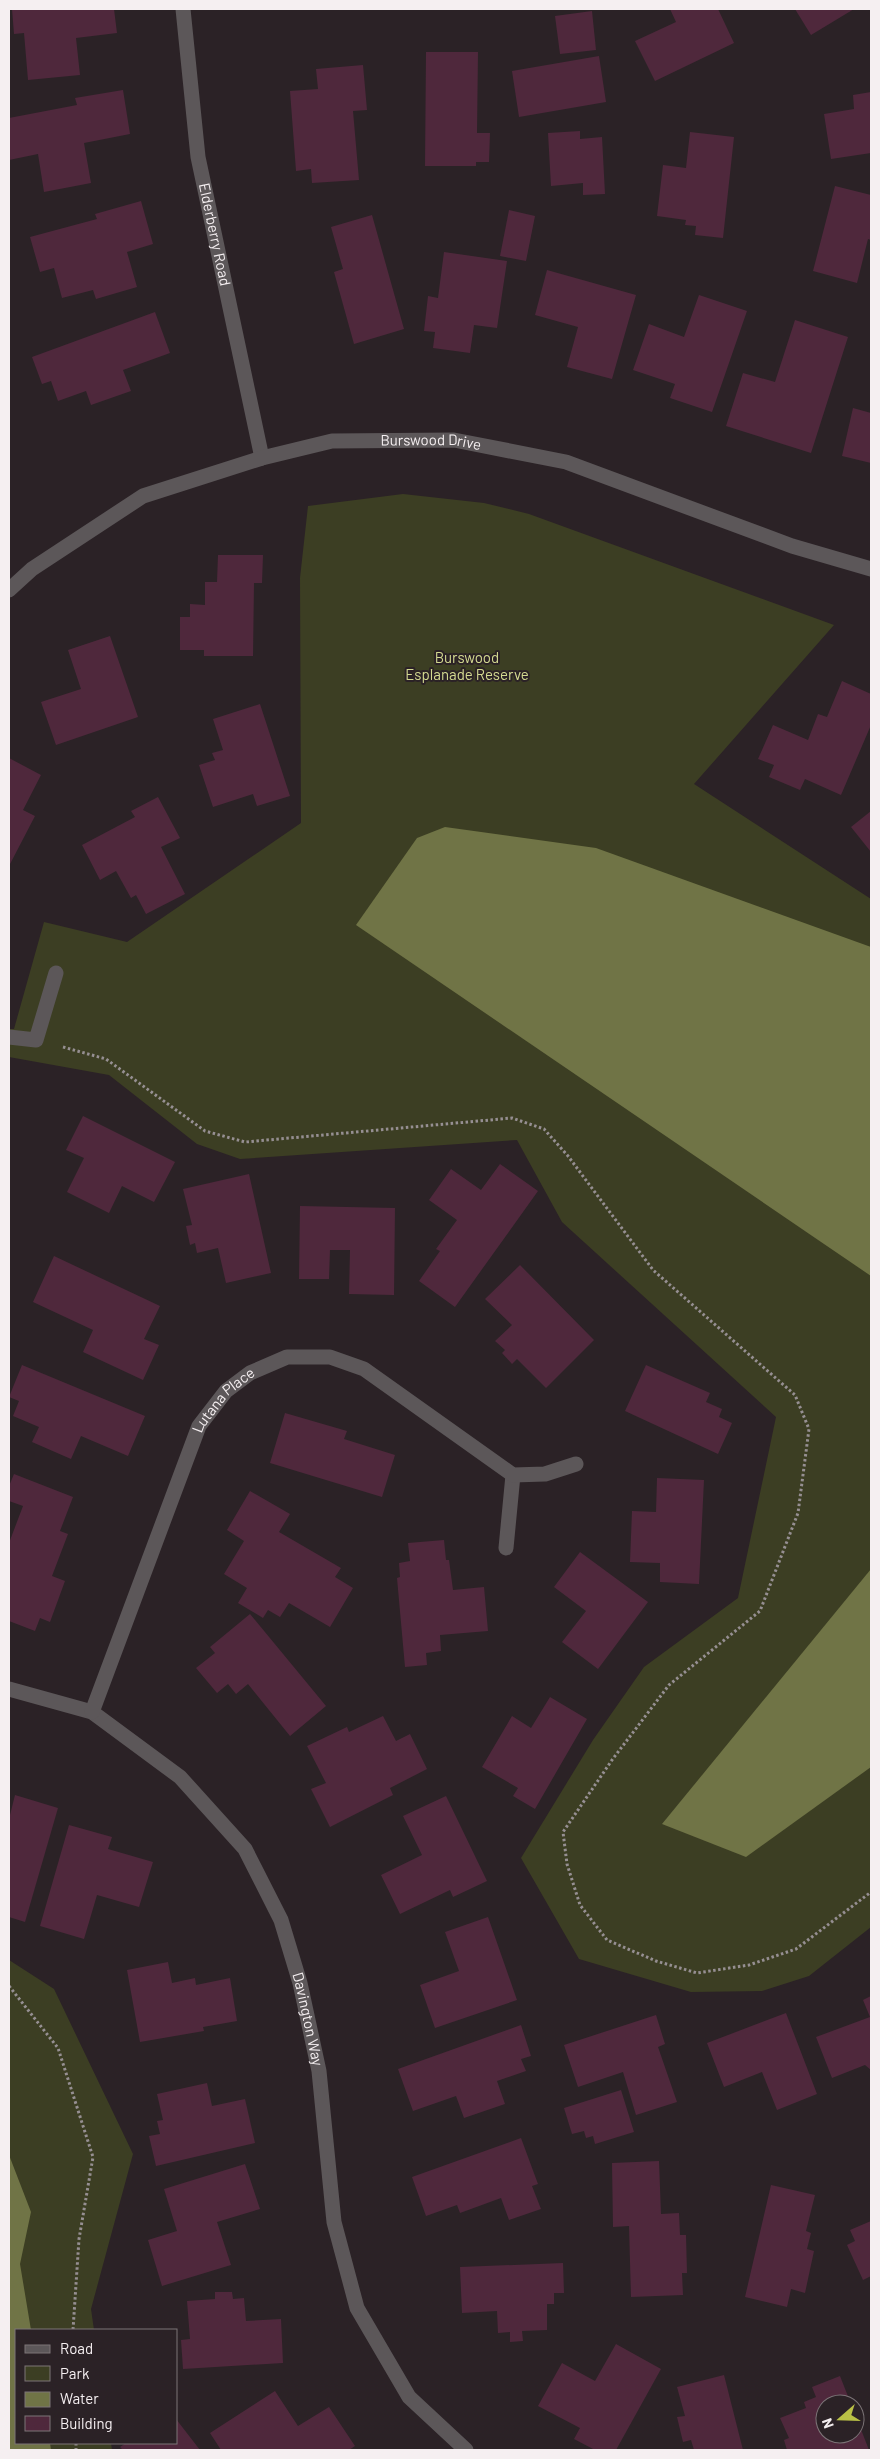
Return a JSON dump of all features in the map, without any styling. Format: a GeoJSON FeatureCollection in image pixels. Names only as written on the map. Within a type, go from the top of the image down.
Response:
{"type":"FeatureCollection","features":[{"type":"Feature","properties":{"kind":"street","name":"Elderberry Road"},"geometry":{"type":"LineString","coordinates":[[182,9],[198,157],[262,458]]}},
{"type":"Feature","properties":{"kind":"street","name":"Burswood Drive"},"geometry":{"type":"LineString","coordinates":[[9,590],[32,569],[143,496],[262,458],[332,441],[454,440],[566,462],[792,546],[871,569]]}},
{"type":"Feature","properties":{"kind":"street"},"geometry":{"type":"LineString","coordinates":[[9,1037],[36,1040],[56,973]]}},
{"type":"Feature","properties":{"kind":"street","name":"Lutana Place"},"geometry":{"type":"LineString","coordinates":[[92,1712],[199,1426],[226,1391],[250,1373],[287,1357],[330,1358],[364,1369],[513,1475]]}},
{"type":"Feature","properties":{"kind":"street"},"geometry":{"type":"LineString","coordinates":[[506,1548],[513,1475],[545,1474],[576,1464]]}},
{"type":"Feature","properties":{"kind":"street","name":"Davington Way"},"geometry":{"type":"LineString","coordinates":[[9,1689],[92,1712],[180,1777],[245,1848],[281,1920],[300,1983],[319,2071],[334,2222],[357,2308],[409,2397],[466,2450]]}},
{"type":"Feature","properties":{"kind":"path"},"geometry":{"type":"LineString","coordinates":[[9,1986],[58,2048],[92,2157],[79,2238],[73,2329]]}},
{"type":"Feature","properties":{"kind":"green space","name":"Burswood Esplanade Reserve"},"geometry":{"type":"Polygon","coordinates":[[[403,494],[484,503],[529,514],[834,625],[694,784],[871,899],[871,1927],[809,1976],[762,1991],[691,1992],[579,1959],[521,1858],[593,1740],[644,1667],[738,1598],[776,1417],[562,1222],[517,1140],[240,1159],[197,1144],[109,1075],[9,1057],[9,1029],[14,1029],[44,922],[127,942],[301,823],[300,578],[308,506],[403,494]]]}},
{"type":"Feature","properties":{"kind":"green space"},"geometry":{"type":"Polygon","coordinates":[[[9,1960],[54,1989],[133,2154],[91,2309],[94,2329],[15,2329],[15,2444],[111,2444],[112,2450],[9,2450],[9,1960]]]}},
{"type":"Feature","properties":{"kind":"water"},"geometry":{"type":"Polygon","coordinates":[[[445,827],[596,848],[871,947],[871,1276],[356,925],[417,838],[445,827]]]}},
{"type":"Feature","properties":{"kind":"water"},"geometry":{"type":"Polygon","coordinates":[[[871,1569],[871,1767],[746,1857],[662,1824],[871,1569]]]}},
{"type":"Feature","properties":{"kind":"water"},"geometry":{"type":"Polygon","coordinates":[[[9,2155],[31,2212],[20,2264],[31,2329],[15,2329],[15,2444],[50,2444],[51,2450],[9,2450],[9,2155]]]}},
{"type":"Feature","properties":{"kind":"building"},"geometry":{"type":"Polygon","coordinates":[[[12,9],[114,9],[117,33],[76,38],[80,75],[28,80],[24,33],[14,34],[12,9]]]}},
{"type":"Feature","properties":{"kind":"building"},"geometry":{"type":"Polygon","coordinates":[[[670,9],[718,9],[734,43],[655,81],[635,41],[676,22],[670,9]]]}},
{"type":"Feature","properties":{"kind":"building"},"geometry":{"type":"Polygon","coordinates":[[[795,9],[854,9],[811,35],[795,9]]]}},
{"type":"Feature","properties":{"kind":"building"},"geometry":{"type":"Polygon","coordinates":[[[592,11],[596,50],[560,54],[555,16],[592,11]]]}},
{"type":"Feature","properties":{"kind":"building"},"geometry":{"type":"Polygon","coordinates":[[[426,52],[478,52],[477,133],[490,133],[489,162],[476,162],[476,166],[425,166],[426,52]]]}},
{"type":"Feature","properties":{"kind":"building"},"geometry":{"type":"Polygon","coordinates":[[[599,56],[606,102],[519,117],[512,71],[599,56]]]}},
{"type":"Feature","properties":{"kind":"building"},"geometry":{"type":"Polygon","coordinates":[[[363,65],[367,110],[353,111],[359,180],[312,183],[311,169],[296,171],[290,91],[318,89],[316,69],[363,65]]]}},
{"type":"Feature","properties":{"kind":"building"},"geometry":{"type":"Polygon","coordinates":[[[123,90],[130,134],[84,143],[91,183],[44,192],[38,154],[9,160],[9,118],[77,105],[75,98],[123,90]]]}},
{"type":"Feature","properties":{"kind":"building"},"geometry":{"type":"Polygon","coordinates":[[[871,92],[871,153],[831,159],[824,114],[854,109],[853,95],[871,92]]]}},
{"type":"Feature","properties":{"kind":"building"},"geometry":{"type":"Polygon","coordinates":[[[580,131],[580,139],[602,137],[605,194],[583,195],[583,183],[551,186],[548,133],[580,131]]]}},
{"type":"Feature","properties":{"kind":"building"},"geometry":{"type":"Polygon","coordinates":[[[690,132],[734,137],[723,238],[695,235],[696,226],[685,225],[686,220],[657,216],[663,165],[686,168],[690,132]]]}},
{"type":"Feature","properties":{"kind":"building"},"geometry":{"type":"Polygon","coordinates":[[[835,186],[871,195],[871,240],[868,239],[857,283],[813,271],[835,186]]]}},
{"type":"Feature","properties":{"kind":"building"},"geometry":{"type":"Polygon","coordinates":[[[141,201],[153,244],[127,252],[137,287],[96,299],[93,290],[62,298],[54,268],[40,272],[30,237],[97,219],[95,214],[141,201]]]}},
{"type":"Feature","properties":{"kind":"building"},"geometry":{"type":"Polygon","coordinates":[[[509,210],[535,216],[526,261],[500,256],[509,210]]]}},
{"type":"Feature","properties":{"kind":"building"},"geometry":{"type":"Polygon","coordinates":[[[372,215],[404,329],[354,344],[334,272],[343,269],[331,227],[372,215]]]}},
{"type":"Feature","properties":{"kind":"building"},"geometry":{"type":"Polygon","coordinates":[[[444,252],[507,261],[497,328],[474,325],[470,353],[433,348],[435,332],[424,331],[428,296],[438,298],[444,252]]]}},
{"type":"Feature","properties":{"kind":"building"},"geometry":{"type":"Polygon","coordinates":[[[547,270],[636,295],[612,379],[567,367],[578,327],[535,315],[547,270]]]}},
{"type":"Feature","properties":{"kind":"building"},"geometry":{"type":"Polygon","coordinates":[[[699,295],[747,311],[712,412],[670,398],[675,384],[633,370],[649,324],[684,337],[699,295]]]}},
{"type":"Feature","properties":{"kind":"building"},"geometry":{"type":"Polygon","coordinates":[[[155,312],[170,353],[123,370],[131,391],[91,405],[86,391],[58,401],[51,381],[42,384],[32,357],[155,312]]]}},
{"type":"Feature","properties":{"kind":"building"},"geometry":{"type":"Polygon","coordinates":[[[795,320],[848,337],[811,453],[726,426],[743,373],[775,382],[795,320]]]}},
{"type":"Feature","properties":{"kind":"building"},"geometry":{"type":"Polygon","coordinates":[[[853,408],[871,413],[871,463],[842,456],[853,408]]]}},
{"type":"Feature","properties":{"kind":"building"},"geometry":{"type":"Polygon","coordinates":[[[218,555],[263,555],[262,583],[254,583],[253,656],[204,656],[204,650],[180,650],[180,617],[190,617],[190,604],[205,605],[205,582],[217,582],[218,555]]]}},
{"type":"Feature","properties":{"kind":"building"},"geometry":{"type":"Polygon","coordinates":[[[110,636],[138,717],[56,745],[41,702],[81,689],[68,650],[110,636]]]}},
{"type":"Feature","properties":{"kind":"building"},"geometry":{"type":"Polygon","coordinates":[[[842,681],[871,694],[871,725],[841,795],[805,779],[800,790],[769,777],[774,765],[758,759],[773,725],[808,740],[818,714],[827,717],[842,681]]]}},
{"type":"Feature","properties":{"kind":"building"},"geometry":{"type":"Polygon","coordinates":[[[260,704],[290,796],[257,806],[253,794],[213,807],[199,765],[215,760],[212,753],[223,750],[213,719],[260,704]]]}},
{"type":"Feature","properties":{"kind":"building"},"geometry":{"type":"Polygon","coordinates":[[[9,758],[41,775],[23,810],[35,816],[9,866],[9,758]]]}},
{"type":"Feature","properties":{"kind":"building"},"geometry":{"type":"Polygon","coordinates":[[[158,797],[180,838],[161,847],[185,894],[146,914],[136,895],[131,898],[116,871],[100,880],[82,845],[135,817],[131,811],[158,797]]]}},
{"type":"Feature","properties":{"kind":"building"},"geometry":{"type":"Polygon","coordinates":[[[871,811],[871,852],[851,827],[871,811]]]}},
{"type":"Feature","properties":{"kind":"building"},"geometry":{"type":"Polygon","coordinates":[[[83,1116],[175,1162],[154,1202],[122,1186],[109,1213],[67,1192],[84,1158],[66,1150],[83,1116]]]}},
{"type":"Feature","properties":{"kind":"building"},"geometry":{"type":"Polygon","coordinates":[[[500,1164],[538,1191],[455,1307],[419,1281],[440,1251],[436,1249],[457,1220],[429,1200],[451,1169],[481,1190],[500,1164]]]}},
{"type":"Feature","properties":{"kind":"building"},"geometry":{"type":"Polygon","coordinates":[[[249,1174],[271,1273],[226,1283],[218,1248],[197,1253],[195,1243],[190,1245],[186,1226],[192,1225],[183,1189],[249,1174]]]}},
{"type":"Feature","properties":{"kind":"building"},"geometry":{"type":"Polygon","coordinates":[[[300,1206],[395,1208],[394,1295],[349,1294],[350,1250],[330,1250],[329,1279],[299,1279],[300,1206]]]}},
{"type":"Feature","properties":{"kind":"building"},"geometry":{"type":"Polygon","coordinates":[[[54,1256],[160,1306],[144,1339],[159,1345],[143,1380],[83,1352],[93,1330],[33,1302],[54,1256]]]}},
{"type":"Feature","properties":{"kind":"building"},"geometry":{"type":"Polygon","coordinates":[[[520,1265],[594,1340],[546,1388],[517,1359],[512,1364],[502,1353],[505,1350],[495,1341],[512,1325],[485,1299],[520,1265]]]}},
{"type":"Feature","properties":{"kind":"building"},"geometry":{"type":"Polygon","coordinates":[[[22,1365],[145,1416],[128,1456],[81,1436],[71,1459],[32,1442],[39,1427],[13,1416],[19,1401],[9,1397],[22,1365]]]}},
{"type":"Feature","properties":{"kind":"building"},"geometry":{"type":"Polygon","coordinates":[[[646,1365],[710,1393],[706,1402],[722,1409],[719,1417],[732,1423],[718,1454],[625,1411],[646,1365]]]}},
{"type":"Feature","properties":{"kind":"building"},"geometry":{"type":"Polygon","coordinates":[[[285,1413],[347,1431],[344,1439],[395,1455],[382,1497],[270,1463],[285,1413]]]}},
{"type":"Feature","properties":{"kind":"building"},"geometry":{"type":"Polygon","coordinates":[[[14,1474],[73,1497],[60,1531],[68,1534],[52,1576],[65,1581],[50,1622],[40,1618],[35,1631],[9,1621],[9,1543],[23,1506],[9,1501],[9,1486],[14,1474]]]}},
{"type":"Feature","properties":{"kind":"building"},"geometry":{"type":"Polygon","coordinates":[[[657,1478],[704,1480],[699,1584],[660,1582],[660,1563],[630,1562],[632,1511],[656,1512],[657,1478]]]}},
{"type":"Feature","properties":{"kind":"building"},"geometry":{"type":"Polygon","coordinates":[[[250,1491],[290,1514],[279,1532],[341,1568],[335,1577],[353,1588],[330,1627],[289,1603],[280,1617],[268,1610],[263,1618],[238,1603],[247,1588],[224,1574],[244,1541],[227,1530],[250,1491]]]}},
{"type":"Feature","properties":{"kind":"building"},"geometry":{"type":"Polygon","coordinates":[[[444,1540],[446,1560],[449,1560],[453,1590],[484,1587],[488,1631],[440,1635],[441,1651],[426,1653],[427,1665],[405,1667],[397,1578],[400,1577],[399,1563],[410,1561],[408,1543],[444,1540]]]}},
{"type":"Feature","properties":{"kind":"building"},"geometry":{"type":"Polygon","coordinates":[[[580,1552],[648,1602],[598,1669],[562,1642],[586,1611],[554,1587],[580,1552]]]}},
{"type":"Feature","properties":{"kind":"building"},"geometry":{"type":"Polygon","coordinates":[[[250,1614],[326,1706],[290,1736],[248,1684],[236,1694],[228,1684],[217,1693],[196,1668],[215,1653],[210,1647],[250,1614]]]}},
{"type":"Feature","properties":{"kind":"building"},"geometry":{"type":"Polygon","coordinates":[[[550,1697],[587,1719],[535,1809],[513,1796],[518,1788],[482,1767],[512,1716],[531,1728],[550,1697]]]}},
{"type":"Feature","properties":{"kind":"building"},"geometry":{"type":"Polygon","coordinates":[[[383,1716],[396,1741],[410,1734],[427,1769],[390,1788],[393,1795],[330,1827],[311,1789],[326,1783],[307,1746],[347,1727],[349,1732],[383,1716]]]}},
{"type":"Feature","properties":{"kind":"building"},"geometry":{"type":"Polygon","coordinates":[[[15,1795],[58,1808],[25,1922],[9,1917],[9,1819],[15,1795]]]}},
{"type":"Feature","properties":{"kind":"building"},"geometry":{"type":"Polygon","coordinates":[[[446,1796],[487,1881],[453,1897],[450,1890],[400,1914],[381,1875],[422,1855],[403,1816],[446,1796]]]}},
{"type":"Feature","properties":{"kind":"building"},"geometry":{"type":"Polygon","coordinates":[[[69,1825],[112,1837],[108,1849],[153,1862],[139,1907],[97,1895],[84,1939],[40,1926],[69,1825]]]}},
{"type":"Feature","properties":{"kind":"building"},"geometry":{"type":"Polygon","coordinates":[[[488,1917],[517,2000],[435,2028],[420,1985],[459,1971],[445,1932],[488,1917]]]}},
{"type":"Feature","properties":{"kind":"building"},"geometry":{"type":"Polygon","coordinates":[[[168,1962],[172,1983],[195,1978],[196,1985],[230,1978],[237,2021],[203,2027],[204,2031],[140,2042],[127,1970],[168,1962]]]}},
{"type":"Feature","properties":{"kind":"building"},"geometry":{"type":"Polygon","coordinates":[[[871,1996],[871,2070],[865,2065],[832,2078],[816,2037],[870,2017],[863,2000],[871,1996]]]}},
{"type":"Feature","properties":{"kind":"building"},"geometry":{"type":"Polygon","coordinates":[[[786,2013],[817,2094],[777,2110],[762,2072],[724,2087],[707,2043],[786,2013]]]}},
{"type":"Feature","properties":{"kind":"building"},"geometry":{"type":"Polygon","coordinates":[[[656,2015],[665,2044],[658,2047],[677,2102],[636,2115],[623,2072],[578,2087],[564,2045],[656,2015]]]}},
{"type":"Feature","properties":{"kind":"building"},"geometry":{"type":"Polygon","coordinates":[[[521,2025],[531,2056],[521,2059],[526,2071],[497,2081],[505,2104],[464,2118],[456,2096],[413,2111],[398,2069],[521,2025]]]}},
{"type":"Feature","properties":{"kind":"building"},"geometry":{"type":"Polygon","coordinates":[[[207,2083],[212,2106],[245,2099],[255,2143],[156,2166],[149,2136],[160,2134],[157,2121],[163,2120],[157,2094],[207,2083]]]}},
{"type":"Feature","properties":{"kind":"building"},"geometry":{"type":"Polygon","coordinates":[[[621,2090],[634,2132],[595,2144],[593,2136],[586,2138],[584,2131],[572,2134],[564,2108],[621,2090]]]}},
{"type":"Feature","properties":{"kind":"building"},"geometry":{"type":"Polygon","coordinates":[[[521,2138],[538,2184],[532,2186],[541,2209],[509,2220],[501,2198],[460,2213],[457,2205],[426,2216],[412,2177],[521,2138]]]}},
{"type":"Feature","properties":{"kind":"building"},"geometry":{"type":"Polygon","coordinates":[[[659,2161],[661,2214],[679,2213],[680,2235],[686,2235],[687,2273],[682,2273],[683,2295],[631,2297],[629,2226],[613,2227],[612,2163],[659,2161]]]}},
{"type":"Feature","properties":{"kind":"building"},"geometry":{"type":"Polygon","coordinates":[[[245,2164],[260,2209],[217,2222],[231,2265],[162,2286],[148,2240],[177,2231],[164,2189],[245,2164]]]}},
{"type":"Feature","properties":{"kind":"building"},"geometry":{"type":"Polygon","coordinates":[[[771,2185],[815,2195],[806,2231],[811,2233],[807,2249],[814,2251],[805,2293],[791,2289],[787,2307],[745,2297],[771,2185]]]}},
{"type":"Feature","properties":{"kind":"building"},"geometry":{"type":"Polygon","coordinates":[[[871,2221],[871,2276],[863,2280],[847,2245],[855,2241],[850,2230],[871,2221]]]}},
{"type":"Feature","properties":{"kind":"building"},"geometry":{"type":"Polygon","coordinates":[[[563,2263],[564,2293],[554,2293],[554,2304],[547,2304],[547,2330],[522,2331],[523,2341],[510,2342],[510,2332],[498,2333],[497,2311],[462,2313],[460,2267],[563,2263]]]}},
{"type":"Feature","properties":{"kind":"building"},"geometry":{"type":"Polygon","coordinates":[[[215,2292],[232,2292],[233,2299],[244,2298],[246,2321],[281,2319],[283,2363],[183,2369],[181,2340],[190,2339],[187,2301],[215,2299],[215,2292]]]}},
{"type":"Feature","properties":{"kind":"building"},"geometry":{"type":"Polygon","coordinates":[[[616,2344],[661,2369],[616,2450],[595,2450],[574,2439],[580,2428],[538,2406],[562,2363],[595,2381],[616,2344]]]}},
{"type":"Feature","properties":{"kind":"building"},"geometry":{"type":"Polygon","coordinates":[[[724,2375],[743,2450],[694,2450],[691,2440],[683,2442],[677,2417],[685,2416],[677,2387],[724,2375]]]}},
{"type":"Feature","properties":{"kind":"building"},"geometry":{"type":"Polygon","coordinates":[[[840,2376],[847,2394],[815,2394],[812,2387],[840,2376]]]}},
{"type":"Feature","properties":{"kind":"building"},"geometry":{"type":"Polygon","coordinates":[[[275,2391],[298,2426],[329,2407],[355,2446],[349,2450],[221,2450],[210,2433],[275,2391]]]}},
{"type":"Feature","properties":{"kind":"building"},"geometry":{"type":"Polygon","coordinates":[[[815,2397],[815,2444],[865,2444],[865,2440],[869,2450],[787,2450],[784,2440],[789,2438],[780,2418],[806,2408],[804,2402],[815,2397]]]}},
{"type":"Feature","properties":{"kind":"building"},"geometry":{"type":"Polygon","coordinates":[[[178,2422],[200,2450],[123,2450],[120,2447],[124,2444],[178,2444],[178,2422]]]}}]}
